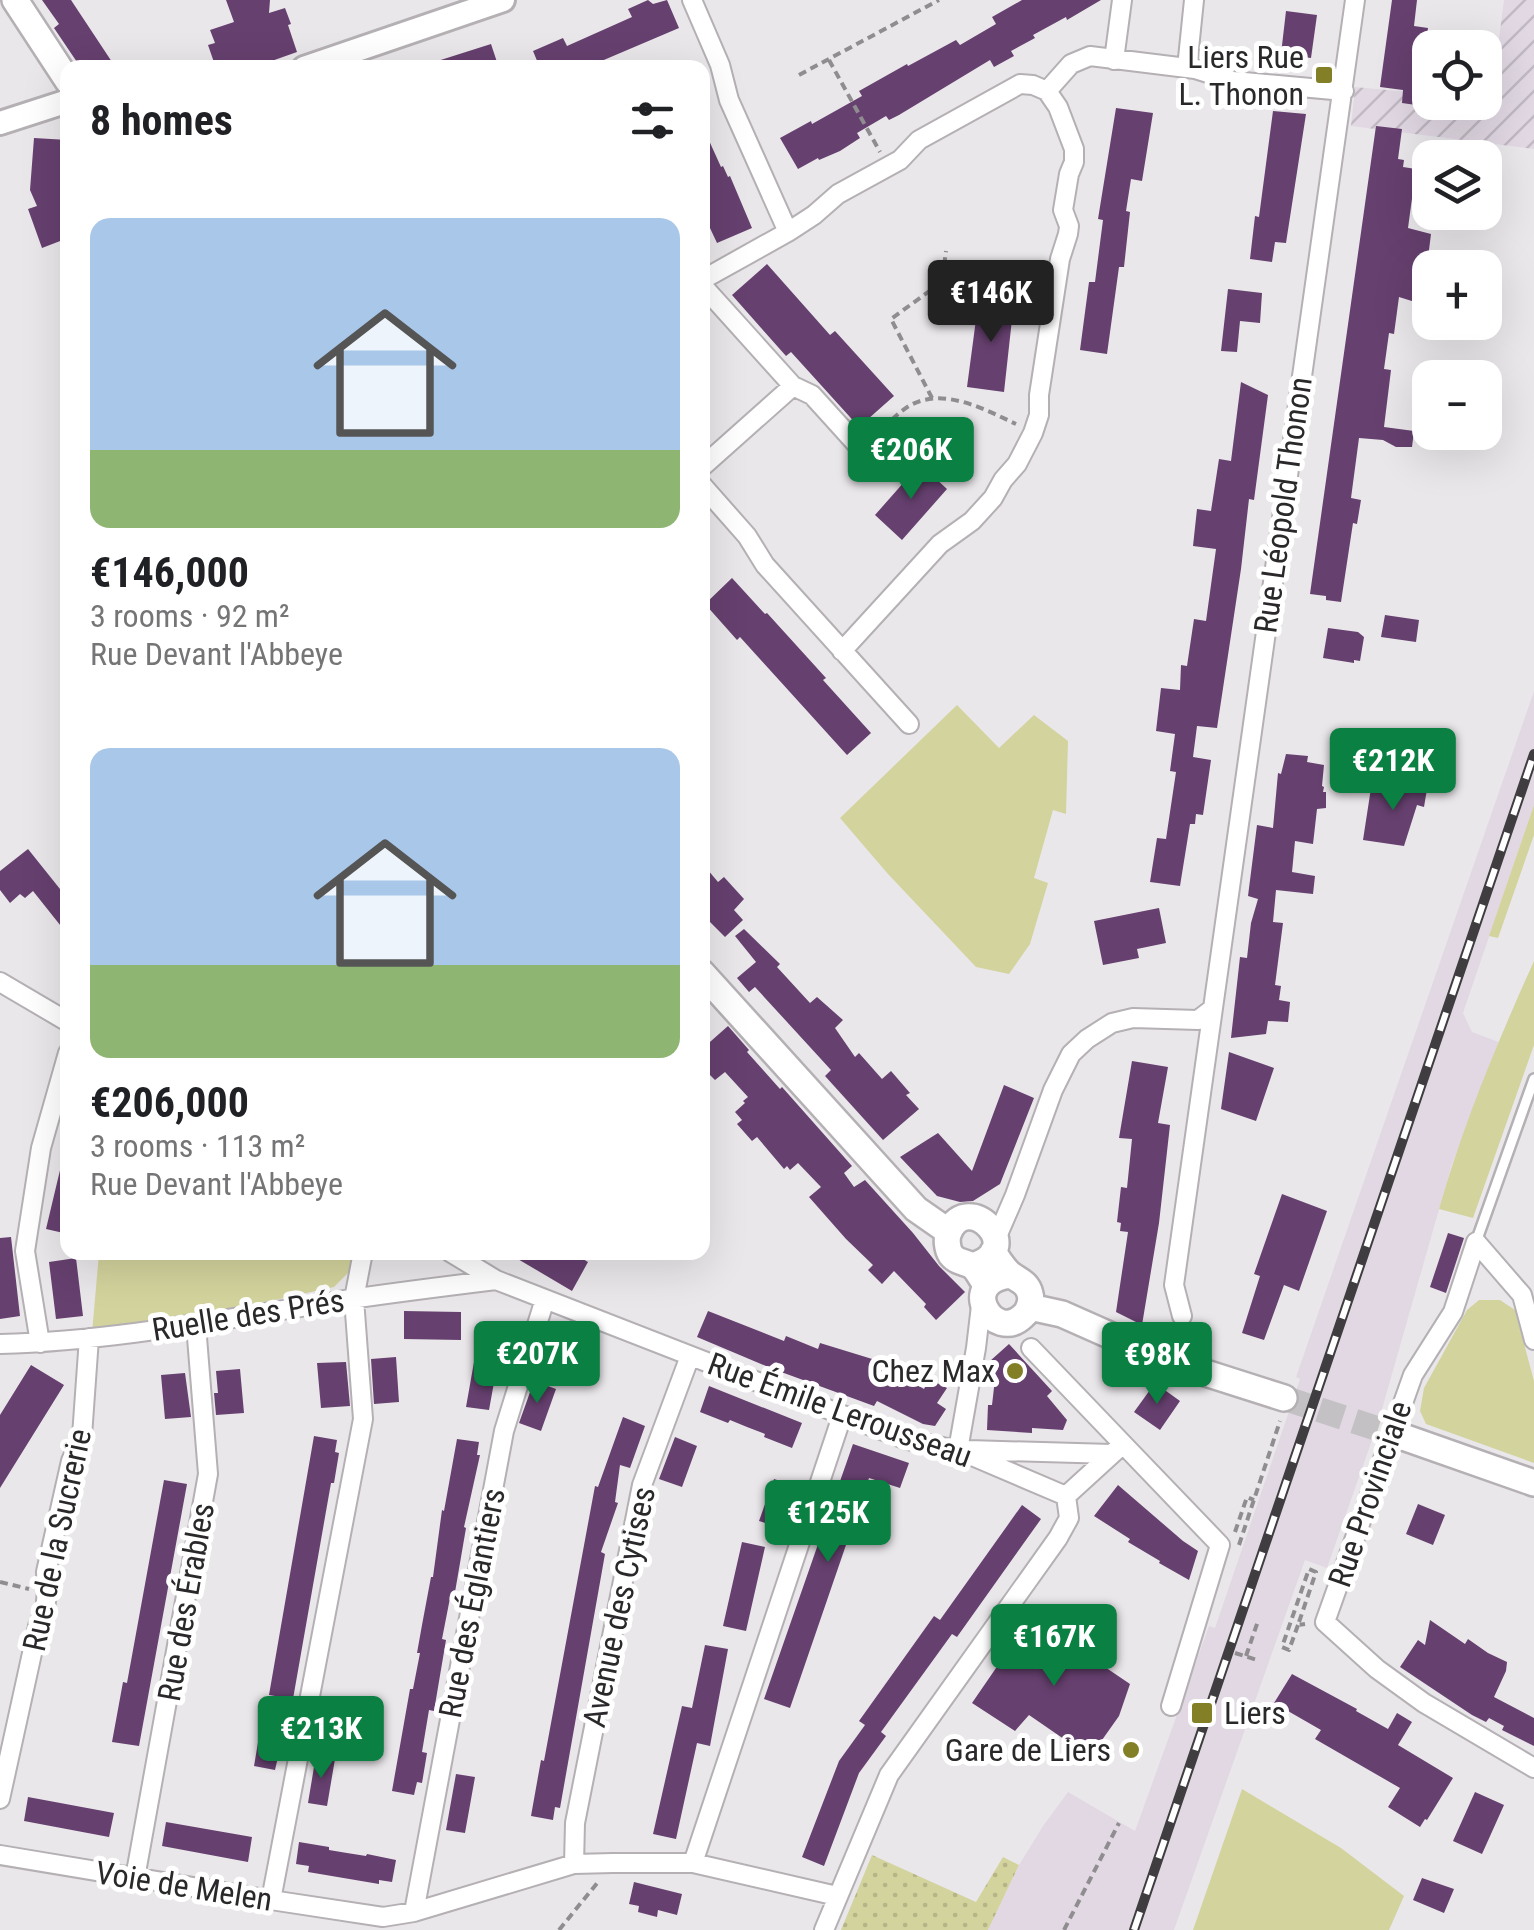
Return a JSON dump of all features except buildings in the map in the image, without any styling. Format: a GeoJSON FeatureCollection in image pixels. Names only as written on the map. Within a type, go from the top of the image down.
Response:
{"type":"FeatureCollection","features":[{"type":"Feature","properties":{"kind":"main road"},"geometry":{"type":"LineString","coordinates":[[15,0],[60,69]]}},
{"type":"Feature","properties":{"kind":"main road"},"geometry":{"type":"LineString","coordinates":[[710,982],[916,1209],[948,1232]]}},
{"type":"Feature","properties":{"kind":"main road"},"geometry":{"type":"LineString","coordinates":[[948,1232],[951,1255],[960,1263],[988,1262],[1023,1280],[1030,1293],[1030,1307],[1021,1319],[1007,1324],[994,1320],[985,1310],[988,1262],[968,1217],[956,1222],[948,1232]]}},
{"type":"Feature","properties":{"kind":"main road"},"geometry":{"type":"LineString","coordinates":[[1030,1307],[1062,1314],[1283,1407]]}},
{"type":"Feature","properties":{"kind":"main road","name":"Rue Provinciale"},"geometry":{"type":"LineString","coordinates":[[1406,1438],[1534,1483]]}},
{"type":"Feature","properties":{"kind":"street"},"geometry":{"type":"LineString","coordinates":[[327,60],[503,0]]}},
{"type":"Feature","properties":{"kind":"street"},"geometry":{"type":"LineString","coordinates":[[692,0],[720,65],[730,100],[788,232]]}},
{"type":"Feature","properties":{"kind":"street"},"geometry":{"type":"LineString","coordinates":[[1114,60],[1122,0]]}},
{"type":"Feature","properties":{"kind":"street"},"geometry":{"type":"LineString","coordinates":[[1191,69],[1194,0]]}},
{"type":"Feature","properties":{"kind":"street","name":"Rue Léopold Thonon"},"geometry":{"type":"LineString","coordinates":[[1182,1316],[1174,1285],[1355,0]]}},
{"type":"Feature","properties":{"kind":"street"},"geometry":{"type":"LineString","coordinates":[[1048,91],[1071,64],[1090,56],[1191,69],[1233,81],[1344,91]]}},
{"type":"Feature","properties":{"kind":"street"},"geometry":{"type":"LineString","coordinates":[[710,277],[788,232],[838,194],[900,160],[918,140],[1020,84],[1048,91],[1067,129],[1074,148],[1063,210],[1069,226],[1044,351],[1034,432],[1017,464],[972,522],[940,544],[842,651]]}},
{"type":"Feature","properties":{"kind":"street"},"geometry":{"type":"LineString","coordinates":[[0,122],[60,103]]}},
{"type":"Feature","properties":{"kind":"street"},"geometry":{"type":"LineString","coordinates":[[710,291],[793,386],[812,396],[860,448]]}},
{"type":"Feature","properties":{"kind":"street"},"geometry":{"type":"LineString","coordinates":[[710,460],[793,386]]}},
{"type":"Feature","properties":{"kind":"street"},"geometry":{"type":"LineString","coordinates":[[710,494],[747,536],[765,566],[909,724]]}},
{"type":"Feature","properties":{"kind":"street"},"geometry":{"type":"LineString","coordinates":[[0,982],[60,1017]]}},
{"type":"Feature","properties":{"kind":"street"},"geometry":{"type":"LineString","coordinates":[[1117,1449],[958,1450],[988,1262],[1053,1090],[1071,1054],[1087,1038],[1112,1023],[1133,1018],[1198,1020],[1211,1010]]}},
{"type":"Feature","properties":{"kind":"street"},"geometry":{"type":"LineString","coordinates":[[40,1343],[25,1251],[41,1148],[60,1081]]}},
{"type":"Feature","properties":{"kind":"street"},"geometry":{"type":"LineString","coordinates":[[1476,1242],[1528,1293],[1534,1340]]}},
{"type":"Feature","properties":{"kind":"street","name":"Rue Provinciale"},"geometry":{"type":"LineString","coordinates":[[1476,1242],[1453,1312],[1412,1375],[1325,1622],[1424,1703],[1534,1768]]}},
{"type":"Feature","properties":{"kind":"street"},"geometry":{"type":"LineString","coordinates":[[271,1900],[363,1420],[354,1299],[361,1260]]}},
{"type":"Feature","properties":{"kind":"street","name":"Rue Émile Lerousseau"},"geometry":{"type":"LineString","coordinates":[[463,1260],[496,1280],[842,1416],[907,1440],[958,1450],[1066,1496]]}},
{"type":"Feature","properties":{"kind":"street","name":"Ruelle des Prés"},"geometry":{"type":"LineString","coordinates":[[0,1344],[196,1325],[496,1280]]}},
{"type":"Feature","properties":{"kind":"street","name":"Rue des Églantiers"},"geometry":{"type":"LineString","coordinates":[[414,1912],[504,1431],[545,1299]]}},
{"type":"Feature","properties":{"kind":"street"},"geometry":{"type":"LineString","coordinates":[[976,1348],[1007,1324]]}},
{"type":"Feature","properties":{"kind":"street","name":"Rue des Érables"},"geometry":{"type":"LineString","coordinates":[[135,1878],[208,1474],[196,1325]]}},
{"type":"Feature","properties":{"kind":"street","name":"Rue de la Sucrerie"},"geometry":{"type":"LineString","coordinates":[[0,1799],[48,1592],[46,1572],[71,1461],[82,1436],[89,1338]]}},
{"type":"Feature","properties":{"kind":"street"},"geometry":{"type":"LineString","coordinates":[[1031,1348],[1117,1449],[1228,1549],[1171,1706]]}},
{"type":"Feature","properties":{"kind":"street","name":"Avenue des Cytises"},"geometry":{"type":"LineString","coordinates":[[574,1864],[575,1823],[642,1485],[690,1356]]}},
{"type":"Feature","properties":{"kind":"street"},"geometry":{"type":"LineString","coordinates":[[693,1864],[842,1416]]}},
{"type":"Feature","properties":{"kind":"street"},"geometry":{"type":"LineString","coordinates":[[824,1930],[890,1775],[1058,1538],[1069,1518],[1066,1496],[1117,1449]]}},
{"type":"Feature","properties":{"kind":"street","name":"Voie de Melen"},"geometry":{"type":"LineString","coordinates":[[0,1854],[384,1917],[414,1912],[574,1864],[613,1862],[693,1864],[837,1896]]}},
{"type":"Feature","properties":{"kind":"lane"},"geometry":{"type":"LineString","coordinates":[[1476,1242],[1534,1079]]}},
{"type":"Feature","properties":{"kind":"path"},"geometry":{"type":"LineString","coordinates":[[799,75],[939,0]]}},
{"type":"Feature","properties":{"kind":"path"},"geometry":{"type":"LineString","coordinates":[[829,60],[888,166]]}},
{"type":"Feature","properties":{"kind":"path"},"geometry":{"type":"LineString","coordinates":[[932,398],[891,318],[942,282],[946,252]]}},
{"type":"Feature","properties":{"kind":"path"},"geometry":{"type":"LineString","coordinates":[[860,448],[909,406],[932,398],[970,403],[1034,432]]}},
{"type":"Feature","properties":{"kind":"path"},"geometry":{"type":"LineString","coordinates":[[1182,1316],[1186,1336],[1201,1346]]}},
{"type":"Feature","properties":{"kind":"path"},"geometry":{"type":"LineString","coordinates":[[1228,1549],[1254,1500],[1283,1407]]}},
{"type":"Feature","properties":{"kind":"path"},"geometry":{"type":"LineString","coordinates":[[1228,1549],[1246,1498],[1254,1500]]}},
{"type":"Feature","properties":{"kind":"path"},"geometry":{"type":"LineString","coordinates":[[1309,1570],[1316,1572],[1298,1625],[1289,1650],[1282,1647],[1309,1570]]}},
{"type":"Feature","properties":{"kind":"path"},"geometry":{"type":"LineString","coordinates":[[0,1582],[29,1589]]}},
{"type":"Feature","properties":{"kind":"path"},"geometry":{"type":"LineString","coordinates":[[1246,1656],[1258,1620]]}},
{"type":"Feature","properties":{"kind":"path"},"geometry":{"type":"LineString","coordinates":[[1298,1625],[1325,1622]]}},
{"type":"Feature","properties":{"kind":"path"},"geometry":{"type":"LineString","coordinates":[[1236,1653],[1257,1660]]}},
{"type":"Feature","properties":{"kind":"path"},"geometry":{"type":"LineString","coordinates":[[1064,1930],[1120,1822]]}},
{"type":"Feature","properties":{"kind":"path"},"geometry":{"type":"LineString","coordinates":[[559,1930],[613,1862]]}},
{"type":"Feature","properties":{"kind":"shaded area"},"geometry":{"type":"Polygon","coordinates":[[[1504,0],[1534,0],[1534,149],[1502,145],[1502,140],[1462,140],[1351,126],[1355,87],[1412,92],[1412,120],[1502,120],[1500,30],[1504,0]]]}},
{"type":"Feature","properties":{"kind":"shaded area"},"geometry":{"type":"Polygon","coordinates":[[[1534,691],[1534,805],[1463,1013],[1472,1032],[1499,1042],[1452,1164],[1378,1423],[1327,1568],[1305,1560],[1174,1930],[988,1930],[1019,1865],[1068,1792],[1135,1831],[1209,1626],[1215,1628],[1300,1379],[1296,1377],[1534,691]]]}},
{"type":"Feature","properties":{"kind":"green space"},"geometry":{"type":"Polygon","coordinates":[[[957,705],[999,748],[1034,715],[1068,741],[1066,814],[1053,810],[1034,878],[1048,883],[1030,944],[1009,974],[976,967],[840,818],[957,705]]]}},
{"type":"Feature","properties":{"kind":"green space"},"geometry":{"type":"Polygon","coordinates":[[[1534,805],[1534,835],[1498,938],[1489,936],[1534,805]]]}},
{"type":"Feature","properties":{"kind":"green space"},"geometry":{"type":"Polygon","coordinates":[[[1534,961],[1534,1045],[1473,1218],[1439,1209],[1482,1083],[1534,961]]]}},
{"type":"Feature","properties":{"kind":"green space"},"geometry":{"type":"Polygon","coordinates":[[[98,1260],[352,1260],[350,1271],[334,1287],[92,1333],[98,1260]]]}},
{"type":"Feature","properties":{"kind":"green space"},"geometry":{"type":"Polygon","coordinates":[[[1479,1300],[1500,1300],[1515,1310],[1534,1381],[1534,1463],[1426,1424],[1420,1411],[1424,1388],[1467,1310],[1479,1300]]]}},
{"type":"Feature","properties":{"kind":"green space"},"geometry":{"type":"Polygon","coordinates":[[[1242,1789],[1341,1848],[1404,1896],[1389,1930],[1193,1930],[1242,1789]]]}},
{"type":"Feature","properties":{"kind":"green space"},"geometry":{"type":"Polygon","coordinates":[[[872,1855],[976,1902],[1003,1857],[1019,1865],[988,1930],[841,1930],[872,1855]]]}},
{"type":"Feature","properties":{"kind":"tunnel"},"geometry":{"type":"LineString","coordinates":[[1284,1398],[1406,1438]]}},
{"type":"Feature","properties":{"kind":"railway"},"geometry":{"type":"LineString","coordinates":[[1134,1930],[1534,754]]}},
{"type":"Feature","properties":{"kind":"place","name":"Liers Rue L. Thonon"},"geometry":{"type":"Point","coordinates":[1324,75]}},
{"type":"Feature","properties":{"kind":"place","name":"Chez Max"},"geometry":{"type":"Point","coordinates":[1015,1371]}},
{"type":"Feature","properties":{"kind":"place","name":"Liers"},"geometry":{"type":"Point","coordinates":[1202,1713]}},
{"type":"Feature","properties":{"kind":"place","name":"Gare de Liers"},"geometry":{"type":"Point","coordinates":[1131,1750]}}]}
